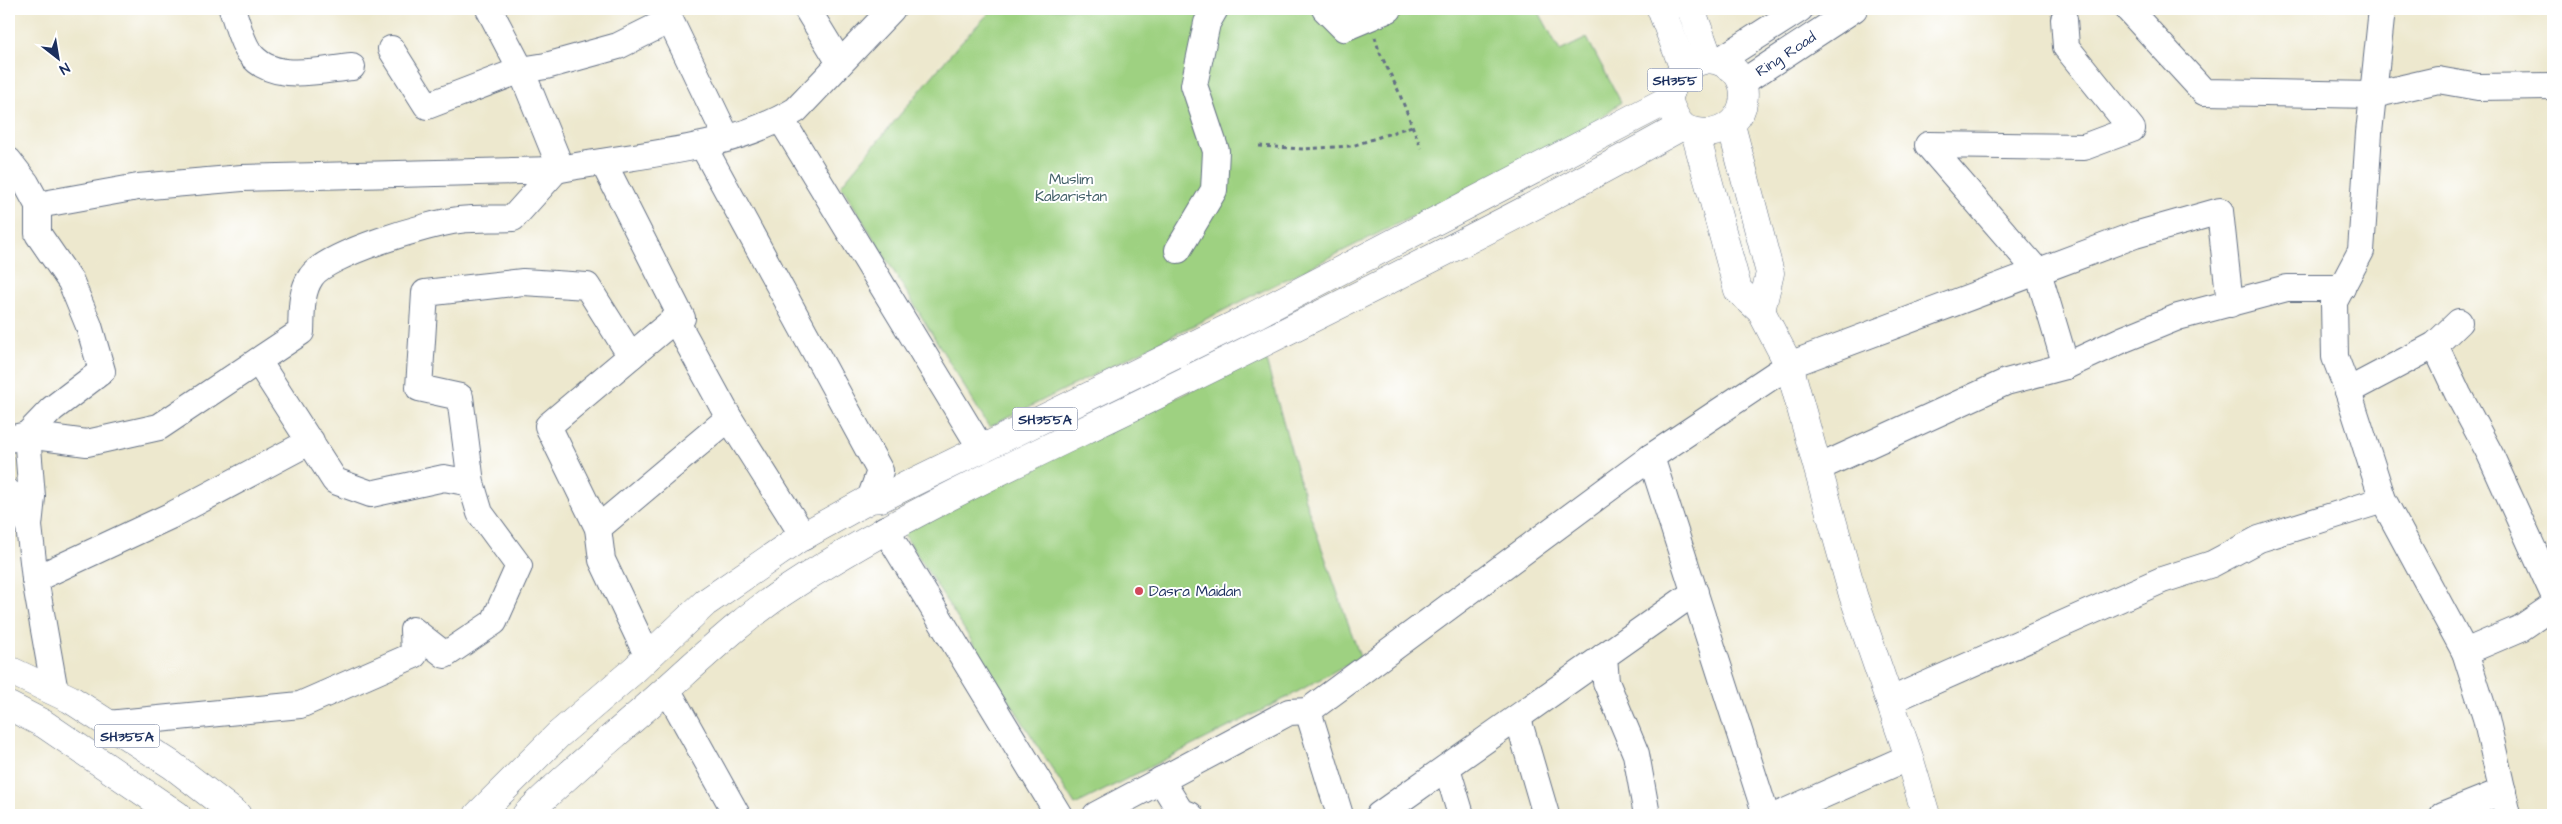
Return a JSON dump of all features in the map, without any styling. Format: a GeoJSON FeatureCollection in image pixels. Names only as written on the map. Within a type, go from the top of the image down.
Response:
{"type":"FeatureCollection","features":[{"type":"Feature","properties":{"kind":"main road","name":"SH355"},"geometry":{"type":"LineString","coordinates":[[1661,9],[1684,69]]}},
{"type":"Feature","properties":{"kind":"main road","name":"SH355"},"geometry":{"type":"LineString","coordinates":[[1691,9],[1714,59]]}},
{"type":"Feature","properties":{"kind":"main road","name":"SH355"},"geometry":{"type":"LineString","coordinates":[[1743,82],[1736,70],[1714,59],[1693,62],[1676,77],[1668,100],[1688,129],[1738,290],[1761,311]]}},
{"type":"Feature","properties":{"kind":"main road"},"geometry":{"type":"LineString","coordinates":[[1688,129],[1713,133],[1731,124],[1745,102],[1743,82]]}},
{"type":"Feature","properties":{"kind":"main road","name":"SH355A"},"geometry":{"type":"LineString","coordinates":[[490,811],[558,735],[648,657],[705,603],[804,537],[870,499],[882,498],[982,450],[1316,284],[1668,100]]}},
{"type":"Feature","properties":{"kind":"main road"},"geometry":{"type":"LineString","coordinates":[[1731,124],[1770,273],[1761,311],[1789,365],[1853,595],[1890,701],[1926,815]]}},
{"type":"Feature","properties":{"kind":"main road","name":"SH355A"},"geometry":{"type":"LineString","coordinates":[[526,815],[566,775],[667,689],[701,657],[791,587],[885,530],[1688,129]]}},
{"type":"Feature","properties":{"kind":"main road"},"geometry":{"type":"LineString","coordinates":[[1316,284],[1332,308]]}},
{"type":"Feature","properties":{"kind":"main road"},"geometry":{"type":"LineString","coordinates":[[870,499],[885,530]]}},
{"type":"Feature","properties":{"kind":"main road"},"geometry":{"type":"LineString","coordinates":[[648,657],[667,689]]}},
{"type":"Feature","properties":{"kind":"main road","name":"SH355A"},"geometry":{"type":"LineString","coordinates":[[9,670],[70,699],[172,765],[237,815]]}},
{"type":"Feature","properties":{"kind":"main road"},"geometry":{"type":"LineString","coordinates":[[44,724],[55,692]]}},
{"type":"Feature","properties":{"kind":"main road","name":"SH355A"},"geometry":{"type":"LineString","coordinates":[[9,706],[44,724],[178,815]]}},
{"type":"Feature","properties":{"kind":"street"},"geometry":{"type":"LineString","coordinates":[[232,9],[249,52],[262,65],[290,74],[352,67]]}},
{"type":"Feature","properties":{"kind":"street"},"geometry":{"type":"LineString","coordinates":[[18,437],[88,443],[159,427],[301,332],[303,293],[311,275],[331,260],[412,229],[458,220],[513,218],[560,166],[522,70],[489,9]]}},
{"type":"Feature","properties":{"kind":"street"},"geometry":{"type":"LineString","coordinates":[[807,9],[840,63]]}},
{"type":"Feature","properties":{"kind":"street"},"geometry":{"type":"LineString","coordinates":[[38,205],[138,187],[242,178],[556,170],[715,142],[781,119],[796,110],[892,9]]}},
{"type":"Feature","properties":{"kind":"street"},"geometry":{"type":"LineString","coordinates":[[1178,250],[1214,190],[1216,151],[1194,85],[1207,23],[1215,9]]}},
{"type":"Feature","properties":{"kind":"street"},"geometry":{"type":"LineString","coordinates":[[1325,9],[1344,28],[1380,13]]}},
{"type":"Feature","properties":{"kind":"street","name":"Ring Road"},"geometry":{"type":"LineString","coordinates":[[1714,59],[1800,9]]}},
{"type":"Feature","properties":{"kind":"street","name":"Ring Road"},"geometry":{"type":"LineString","coordinates":[[1743,82],[1854,9]]}},
{"type":"Feature","properties":{"kind":"street"},"geometry":{"type":"LineString","coordinates":[[2128,9],[2204,92],[2373,95],[2438,80],[2478,87],[2553,86]]}},
{"type":"Feature","properties":{"kind":"street"},"geometry":{"type":"LineString","coordinates":[[2382,9],[2373,95],[2361,251],[2334,302],[2335,357],[2348,391],[2383,500],[2465,652],[2486,718],[2505,803],[2443,815]]}},
{"type":"Feature","properties":{"kind":"street"},"geometry":{"type":"LineString","coordinates":[[391,49],[427,106],[522,70],[546,66],[618,46],[667,14],[715,142],[880,471],[870,499]]}},
{"type":"Feature","properties":{"kind":"street"},"geometry":{"type":"LineString","coordinates":[[2064,19],[2066,47],[2132,129],[2084,146],[1928,145],[2038,272],[2066,366]]}},
{"type":"Feature","properties":{"kind":"street"},"geometry":{"type":"LineString","coordinates":[[781,119],[982,450]]}},
{"type":"Feature","properties":{"kind":"street"},"geometry":{"type":"LineString","coordinates":[[9,161],[26,183],[38,205],[38,234],[71,282],[89,326],[102,371],[18,437]]}},
{"type":"Feature","properties":{"kind":"street"},"geometry":{"type":"LineString","coordinates":[[603,162],[682,318],[675,319],[548,426],[598,528],[602,560],[648,657]]}},
{"type":"Feature","properties":{"kind":"street"},"geometry":{"type":"LineString","coordinates":[[1096,815],[1289,712],[1308,711],[1651,457],[1789,365],[2135,235],[2220,211],[2230,304]]}},
{"type":"Feature","properties":{"kind":"street"},"geometry":{"type":"LineString","coordinates":[[108,724],[300,705],[414,655],[413,630],[445,655],[494,622],[519,566],[480,513],[471,483],[460,397],[419,388],[425,293],[523,282],[587,286],[631,356]]}},
{"type":"Feature","properties":{"kind":"street"},"geometry":{"type":"LineString","coordinates":[[1818,468],[2006,382],[2066,366],[2124,339],[2178,318],[2287,288],[2342,288]]}},
{"type":"Feature","properties":{"kind":"street"},"geometry":{"type":"LineString","coordinates":[[675,319],[729,418],[804,537]]}},
{"type":"Feature","properties":{"kind":"street"},"geometry":{"type":"LineString","coordinates":[[2348,391],[2435,345],[2459,322]]}},
{"type":"Feature","properties":{"kind":"street"},"geometry":{"type":"LineString","coordinates":[[2435,345],[2458,394],[2490,454],[2553,593]]}},
{"type":"Feature","properties":{"kind":"street"},"geometry":{"type":"LineString","coordinates":[[258,361],[335,481],[371,494],[444,478],[471,483]]}},
{"type":"Feature","properties":{"kind":"street"},"geometry":{"type":"LineString","coordinates":[[598,528],[729,418]]}},
{"type":"Feature","properties":{"kind":"street"},"geometry":{"type":"LineString","coordinates":[[18,437],[32,497],[29,526],[35,579],[55,692]]}},
{"type":"Feature","properties":{"kind":"street"},"geometry":{"type":"LineString","coordinates":[[35,579],[170,516],[311,441]]}},
{"type":"Feature","properties":{"kind":"street"},"geometry":{"type":"LineString","coordinates":[[1651,457],[1766,815]]}},
{"type":"Feature","properties":{"kind":"street"},"geometry":{"type":"LineString","coordinates":[[9,493],[29,526]]}},
{"type":"Feature","properties":{"kind":"street"},"geometry":{"type":"LineString","coordinates":[[1890,701],[2162,580],[2212,564],[2259,539],[2383,500]]}},
{"type":"Feature","properties":{"kind":"street"},"geometry":{"type":"LineString","coordinates":[[885,530],[1059,815]]}},
{"type":"Feature","properties":{"kind":"street"},"geometry":{"type":"LineString","coordinates":[[1379,815],[1518,719],[1694,592]]}},
{"type":"Feature","properties":{"kind":"street"},"geometry":{"type":"LineString","coordinates":[[2465,652],[2521,628],[2553,606]]}},
{"type":"Feature","properties":{"kind":"street"},"geometry":{"type":"LineString","coordinates":[[1604,656],[1606,682],[1636,754],[1647,815]]}},
{"type":"Feature","properties":{"kind":"street"},"geometry":{"type":"LineString","coordinates":[[667,689],[737,815]]}},
{"type":"Feature","properties":{"kind":"street"},"geometry":{"type":"LineString","coordinates":[[1308,711],[1340,815]]}},
{"type":"Feature","properties":{"kind":"street"},"geometry":{"type":"LineString","coordinates":[[1518,719],[1546,815]]}},
{"type":"Feature","properties":{"kind":"street"},"geometry":{"type":"LineString","coordinates":[[1778,815],[1908,757]]}},
{"type":"Feature","properties":{"kind":"street"},"geometry":{"type":"LineString","coordinates":[[1447,768],[1461,815]]}},
{"type":"Feature","properties":{"kind":"street"},"geometry":{"type":"LineString","coordinates":[[1161,780],[1180,810],[1190,815]]}},
{"type":"Feature","properties":{"kind":"path"},"geometry":{"type":"LineString","coordinates":[[1380,13],[1379,51],[1421,148]]}},
{"type":"Feature","properties":{"kind":"path"},"geometry":{"type":"LineString","coordinates":[[1259,146],[1304,149],[1352,146],[1412,126]]}},
{"type":"Feature","properties":{"kind":"green space","name":"Muslim Kabaristan"},"geometry":{"type":"Polygon","coordinates":[[[993,9],[1546,9],[1539,12],[1560,51],[1587,38],[1621,102],[1584,131],[989,427],[841,185],[960,43],[993,9]]]}},
{"type":"Feature","properties":{"kind":"green space","name":"Dasra Maidan"},"geometry":{"type":"Polygon","coordinates":[[[1265,357],[1306,503],[1360,657],[1288,697],[1075,805],[899,526],[1265,357]]]}},
{"type":"Feature","properties":{"kind":"place","name":"Dasra Maidan"},"geometry":{"type":"Point","coordinates":[1139,591]}}]}
